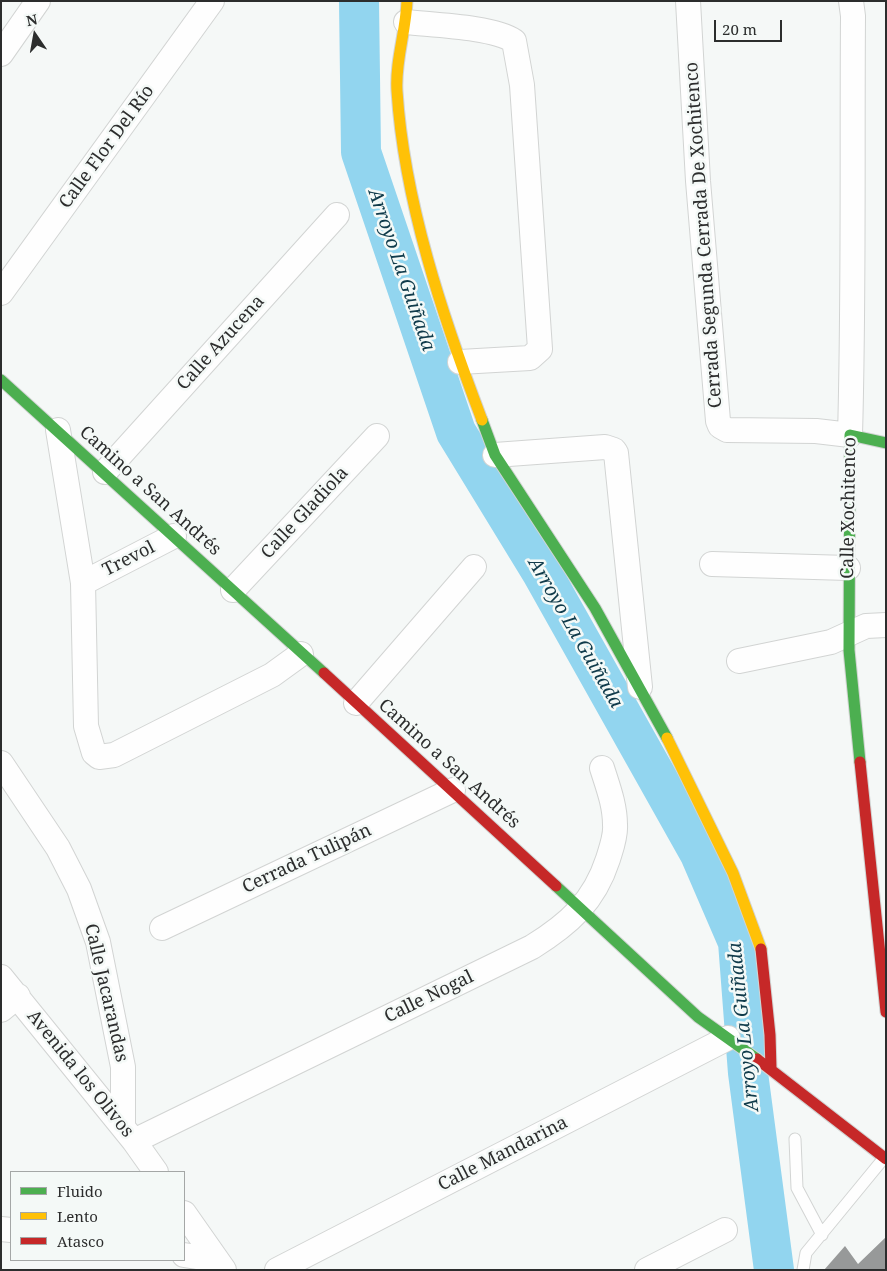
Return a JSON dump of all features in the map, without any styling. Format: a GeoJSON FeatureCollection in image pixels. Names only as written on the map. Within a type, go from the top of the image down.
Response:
{"type":"FeatureCollection","features":[{"type":"Feature","properties":{"kind":"street"},"geometry":{"type":"LineString","coordinates":[[1,54],[38,1]]}},
{"type":"Feature","properties":{"kind":"street","name":"Calle Flor Del Río"},"geometry":{"type":"LineString","coordinates":[[1,293],[212,1]]}},
{"type":"Feature","properties":{"kind":"street","name":"Cerrada Segunda Cerrada De Xochitenco"},"geometry":{"type":"LineString","coordinates":[[688,1],[698,181],[718,421],[720,426],[727,430],[816,431],[850,435]]}},
{"type":"Feature","properties":{"kind":"street","name":"Calle Xochitenco"},"geometry":{"type":"LineString","coordinates":[[851,1],[853,16],[852,180],[854,300],[848,568],[849,633],[886,1012]]}},
{"type":"Feature","properties":{"kind":"street"},"geometry":{"type":"LineString","coordinates":[[460,362],[530,358],[539,352],[541,344],[522,85],[517,47],[514,41],[505,36],[465,28],[407,12],[397,69],[397,90],[404,147],[413,196],[429,258],[460,362],[495,455],[595,608],[640,687],[701,804],[758,935],[770,1035],[766,1065]]}},
{"type":"Feature","properties":{"kind":"street","name":"Calle Azucena"},"geometry":{"type":"LineString","coordinates":[[105,472],[337,215]]}},
{"type":"Feature","properties":{"kind":"street","name":"Camino a San Andrés"},"geometry":{"type":"LineString","coordinates":[[1,380],[105,472],[301,654],[453,790],[698,1017],[766,1065],[885,1157]]}},
{"type":"Feature","properties":{"kind":"street"},"geometry":{"type":"LineString","coordinates":[[58,430],[83,583],[86,726],[91,750],[99,757],[114,755],[263,680],[301,654]]}},
{"type":"Feature","properties":{"kind":"street"},"geometry":{"type":"LineString","coordinates":[[850,435],[886,444]]}},
{"type":"Feature","properties":{"kind":"street","name":"Calle Gladiola"},"geometry":{"type":"LineString","coordinates":[[233,590],[376,436]]}},
{"type":"Feature","properties":{"kind":"street"},"geometry":{"type":"LineString","coordinates":[[495,455],[605,447],[614,450],[616,453],[640,687]]}},
{"type":"Feature","properties":{"kind":"street","name":"Trevol"},"geometry":{"type":"LineString","coordinates":[[83,583],[174,536]]}},
{"type":"Feature","properties":{"kind":"street"},"geometry":{"type":"LineString","coordinates":[[712,564],[848,568]]}},
{"type":"Feature","properties":{"kind":"street"},"geometry":{"type":"LineString","coordinates":[[356,703],[474,567]]}},
{"type":"Feature","properties":{"kind":"street"},"geometry":{"type":"LineString","coordinates":[[739,661],[831,642],[866,626],[886,625]]}},
{"type":"Feature","properties":{"kind":"street","name":"Calle Jacarandas"},"geometry":{"type":"LineString","coordinates":[[1,763],[58,848],[79,889],[98,942],[123,1067],[129,1134]]}},
{"type":"Feature","properties":{"kind":"street","name":"Calle Nogal"},"geometry":{"type":"LineString","coordinates":[[129,1134],[532,947],[557,932],[581,909],[595,892],[604,873],[616,827],[613,807],[602,768]]}},
{"type":"Feature","properties":{"kind":"street","name":"Cerrada Tulipán"},"geometry":{"type":"LineString","coordinates":[[162,928],[453,790]]}},
{"type":"Feature","properties":{"kind":"street","name":"Avenida los Olivos"},"geometry":{"type":"LineString","coordinates":[[1,977],[6,1009],[129,1134],[155,1171]]}},
{"type":"Feature","properties":{"kind":"street","name":"Calle Mandarina"},"geometry":{"type":"LineString","coordinates":[[277,1270],[730,1040]]}},
{"type":"Feature","properties":{"kind":"street"},"geometry":{"type":"LineString","coordinates":[[185,1214],[220,1265]]}},
{"type":"Feature","properties":{"kind":"street"},"geometry":{"type":"LineString","coordinates":[[647,1270],[725,1230]]}},
{"type":"Feature","properties":{"kind":"street"},"geometry":{"type":"LineString","coordinates":[[185,1255],[220,1265]]}},
{"type":"Feature","properties":{"kind":"lane"},"geometry":{"type":"LineString","coordinates":[[795,1139],[797,1188],[822,1235]]}},
{"type":"Feature","properties":{"kind":"lane"},"geometry":{"type":"LineString","coordinates":[[803,1270],[806,1253],[885,1157]]}},
{"type":"Feature","properties":{"kind":"building"},"geometry":{"type":"Polygon","coordinates":[[[886,1237],[886,1270],[824,1270],[845,1246],[858,1264],[886,1237]]]}},
{"type":"Feature","properties":{"kind":"waterway","name":"Arroyo La Guiñada"},"geometry":{"type":"LineString","coordinates":[[359,1],[361,152],[456,432],[541,571],[700,854],[738,942],[748,1073],[774,1270]]}},
{"type":"Feature","properties":{"kind":"traffic: fast"},"geometry":{"type":"LineString","coordinates":[[1,380],[324,673]]}},
{"type":"Feature","properties":{"kind":"traffic: fast"},"geometry":{"type":"LineString","coordinates":[[482,420],[495,455],[595,608],[667,738]]}},
{"type":"Feature","properties":{"kind":"traffic: fast"},"geometry":{"type":"LineString","coordinates":[[860,762],[849,650],[850,435],[886,443]]}},
{"type":"Feature","properties":{"kind":"traffic: fast"},"geometry":{"type":"LineString","coordinates":[[556,886],[698,1017],[757,1059]]}},
{"type":"Feature","properties":{"kind":"traffic: slow"},"geometry":{"type":"LineString","coordinates":[[407,1],[399,57],[397,91],[401,133],[408,174],[427,258],[453,341],[482,420]]}},
{"type":"Feature","properties":{"kind":"traffic: slow"},"geometry":{"type":"LineString","coordinates":[[667,738],[733,873],[761,949]]}},
{"type":"Feature","properties":{"kind":"traffic: jam"},"geometry":{"type":"LineString","coordinates":[[324,673],[556,886]]}},
{"type":"Feature","properties":{"kind":"traffic: jam"},"geometry":{"type":"LineString","coordinates":[[860,762],[886,1012]]}},
{"type":"Feature","properties":{"kind":"traffic: jam"},"geometry":{"type":"LineString","coordinates":[[761,949],[770,1035],[771,1069]]}},
{"type":"Feature","properties":{"kind":"traffic: jam"},"geometry":{"type":"LineString","coordinates":[[757,1059],[886,1159]]}}]}
